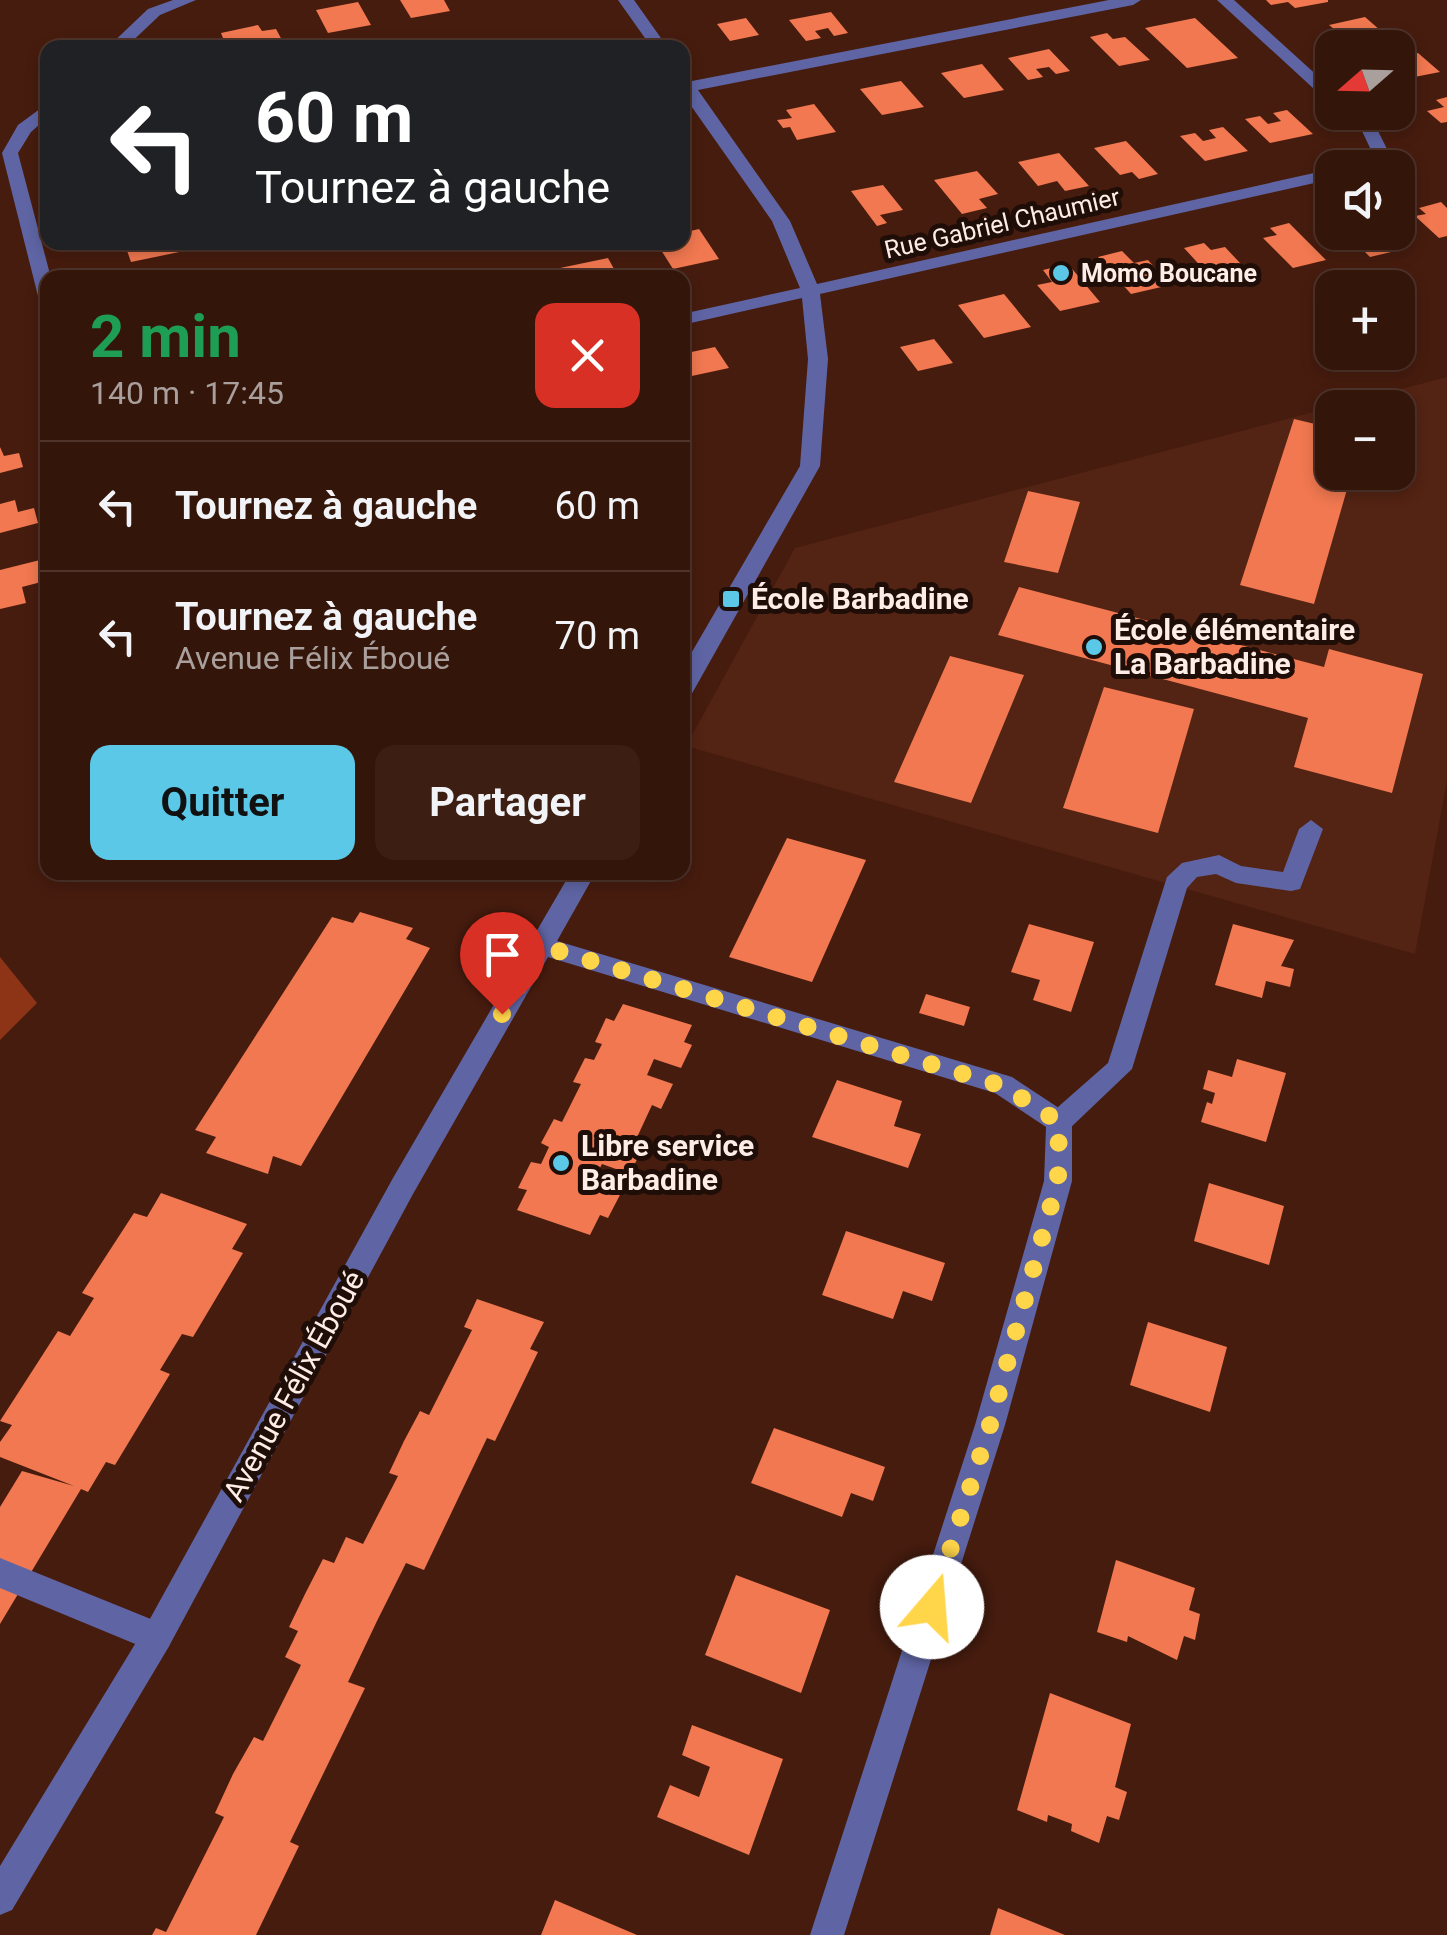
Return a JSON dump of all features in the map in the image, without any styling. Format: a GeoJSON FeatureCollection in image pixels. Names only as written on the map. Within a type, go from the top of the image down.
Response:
{"type":"FeatureCollection","features":[{"type":"Feature","properties":{"kind":"street"},"geometry":{"type":"LineString","coordinates":[[123,40],[154,12],[188,0]]}},
{"type":"Feature","properties":{"kind":"street"},"geometry":{"type":"LineString","coordinates":[[626,0],[654,40]]}},
{"type":"Feature","properties":{"kind":"street"},"geometry":{"type":"LineString","coordinates":[[690,84],[1133,0]]}},
{"type":"Feature","properties":{"kind":"street"},"geometry":{"type":"LineString","coordinates":[[1225,0],[1315,82]]}},
{"type":"Feature","properties":{"kind":"street"},"geometry":{"type":"LineString","coordinates":[[690,93],[781,221],[811,292],[818,358],[810,466],[690,677]]}},
{"type":"Feature","properties":{"kind":"street"},"geometry":{"type":"LineString","coordinates":[[40,115],[24,129],[10,153],[40,271]]}},
{"type":"Feature","properties":{"kind":"street","name":"Rue Gabriel Chaumier"},"geometry":{"type":"LineString","coordinates":[[690,318],[1315,178]]}},
{"type":"Feature","properties":{"kind":"street"},"geometry":{"type":"LineString","coordinates":[[25,218],[40,215]]}},
{"type":"Feature","properties":{"kind":"street"},"geometry":{"type":"LineString","coordinates":[[827,1935],[990,1425],[1058,1180],[1059,1122],[1119,1069],[1176,884],[1190,869],[1219,864],[1236,874],[1291,882],[1311,829]]}},
{"type":"Feature","properties":{"kind":"street","name":"Avenue Félix Éboué"},"geometry":{"type":"LineString","coordinates":[[0,1898],[157,1637],[403,1186],[579,880]]}},
{"type":"Feature","properties":{"kind":"street"},"geometry":{"type":"LineString","coordinates":[[542,946],[1003,1086],[1059,1122]]}},
{"type":"Feature","properties":{"kind":"street"},"geometry":{"type":"LineString","coordinates":[[0,1573],[157,1637]]}},
{"type":"Feature","properties":{"kind":"shaded area","name":"École élémentaire La Barbadine"},"geometry":{"type":"Polygon","coordinates":[[[1447,377],[1447,781],[1415,954],[690,747],[690,739],[795,548],[1315,412],[1315,490],[1415,490],[1415,390],[1397,390],[1447,377]]]}},
{"type":"Feature","properties":{"kind":"shaded area"},"geometry":{"type":"Polygon","coordinates":[[[0,957],[37,1003],[0,1040],[0,957]]]}},
{"type":"Feature","properties":{"kind":"building"},"geometry":{"type":"Polygon","coordinates":[[[400,0],[444,0],[450,11],[411,18],[400,0]]]}},
{"type":"Feature","properties":{"kind":"building"},"geometry":{"type":"Polygon","coordinates":[[[1266,0],[1328,2],[1295,8],[1288,2],[1271,5],[1266,0]]]}},
{"type":"Feature","properties":{"kind":"building"},"geometry":{"type":"Polygon","coordinates":[[[358,2],[371,25],[328,33],[316,10],[358,2]]]}},
{"type":"Feature","properties":{"kind":"building"},"geometry":{"type":"Polygon","coordinates":[[[831,12],[848,33],[834,36],[828,28],[815,31],[821,38],[806,41],[789,20],[831,12]]]}},
{"type":"Feature","properties":{"kind":"building"},"geometry":{"type":"Polygon","coordinates":[[[1365,17],[1380,30],[1335,30],[1329,25],[1365,17]]]}},
{"type":"Feature","properties":{"kind":"building"},"geometry":{"type":"Polygon","coordinates":[[[746,18],[759,35],[730,41],[717,24],[746,18]]]}},
{"type":"Feature","properties":{"kind":"building"},"geometry":{"type":"Polygon","coordinates":[[[1195,18],[1238,58],[1187,68],[1145,28],[1195,18]]]}},
{"type":"Feature","properties":{"kind":"building"},"geometry":{"type":"Polygon","coordinates":[[[258,25],[262,31],[276,29],[282,40],[224,40],[221,33],[258,25]]]}},
{"type":"Feature","properties":{"kind":"building"},"geometry":{"type":"Polygon","coordinates":[[[1107,33],[1113,39],[1125,37],[1150,60],[1119,66],[1090,37],[1107,33]]]}},
{"type":"Feature","properties":{"kind":"building"},"geometry":{"type":"Polygon","coordinates":[[[1049,49],[1070,71],[1056,74],[1049,67],[1036,69],[1043,77],[1028,80],[1008,58],[1049,49]]]}},
{"type":"Feature","properties":{"kind":"building"},"geometry":{"type":"Polygon","coordinates":[[[1418,53],[1440,72],[1415,77],[1418,53]]]}},
{"type":"Feature","properties":{"kind":"building"},"geometry":{"type":"Polygon","coordinates":[[[982,64],[1004,90],[964,98],[941,73],[982,64]]]}},
{"type":"Feature","properties":{"kind":"building"},"geometry":{"type":"Polygon","coordinates":[[[901,81],[924,107],[882,115],[860,89],[901,81]]]}},
{"type":"Feature","properties":{"kind":"building"},"geometry":{"type":"Polygon","coordinates":[[[1447,97],[1447,122],[1441,123],[1427,111],[1444,107],[1436,100],[1447,97]]]}},
{"type":"Feature","properties":{"kind":"building"},"geometry":{"type":"Polygon","coordinates":[[[814,104],[836,132],[797,140],[790,127],[783,128],[777,120],[792,118],[786,110],[814,104]]]}},
{"type":"Feature","properties":{"kind":"building"},"geometry":{"type":"Polygon","coordinates":[[[1287,110],[1313,134],[1270,143],[1245,119],[1260,116],[1268,124],[1281,121],[1273,113],[1287,110]]]}},
{"type":"Feature","properties":{"kind":"building"},"geometry":{"type":"Polygon","coordinates":[[[1223,127],[1248,151],[1205,161],[1180,136],[1195,133],[1203,141],[1216,138],[1209,130],[1223,127]]]}},
{"type":"Feature","properties":{"kind":"building"},"geometry":{"type":"Polygon","coordinates":[[[1126,141],[1158,174],[1139,179],[1132,172],[1120,175],[1094,148],[1126,141]]]}},
{"type":"Feature","properties":{"kind":"building"},"geometry":{"type":"Polygon","coordinates":[[[1059,153],[1089,186],[1065,191],[1057,181],[1038,186],[1018,162],[1059,153]]]}},
{"type":"Feature","properties":{"kind":"building"},"geometry":{"type":"Polygon","coordinates":[[[977,171],[998,194],[979,199],[987,208],[962,214],[934,180],[977,171]]]}},
{"type":"Feature","properties":{"kind":"building"},"geometry":{"type":"Polygon","coordinates":[[[883,185],[903,210],[880,215],[887,223],[877,226],[851,191],[883,185]]]}},
{"type":"Feature","properties":{"kind":"building"},"geometry":{"type":"Polygon","coordinates":[[[1441,202],[1447,208],[1447,236],[1439,238],[1415,216],[1426,214],[1419,208],[1441,202]]]}},
{"type":"Feature","properties":{"kind":"building"},"geometry":{"type":"Polygon","coordinates":[[[1289,223],[1326,260],[1293,268],[1263,238],[1277,235],[1270,228],[1289,223]]]}},
{"type":"Feature","properties":{"kind":"building"},"geometry":{"type":"Polygon","coordinates":[[[699,229],[719,259],[673,269],[661,250],[690,250],[690,231],[699,229]]]}},
{"type":"Feature","properties":{"kind":"building"},"geometry":{"type":"Polygon","coordinates":[[[1204,243],[1211,250],[1225,247],[1254,278],[1219,286],[1184,248],[1204,243]]]}},
{"type":"Feature","properties":{"kind":"building"},"geometry":{"type":"Polygon","coordinates":[[[127,250],[189,250],[131,262],[127,250]]]}},
{"type":"Feature","properties":{"kind":"building"},"geometry":{"type":"Polygon","coordinates":[[[1363,250],[1400,250],[1370,257],[1363,250]]]}},
{"type":"Feature","properties":{"kind":"building"},"geometry":{"type":"Polygon","coordinates":[[[1122,251],[1134,263],[1148,260],[1170,285],[1131,294],[1098,257],[1122,251]]]}},
{"type":"Feature","properties":{"kind":"building"},"geometry":{"type":"Polygon","coordinates":[[[608,258],[615,270],[561,270],[608,258]]]}},
{"type":"Feature","properties":{"kind":"building"},"geometry":{"type":"Polygon","coordinates":[[[1068,264],[1100,302],[1060,311],[1037,285],[1052,282],[1043,270],[1068,264]]]}},
{"type":"Feature","properties":{"kind":"building"},"geometry":{"type":"Polygon","coordinates":[[[1004,294],[1031,327],[984,338],[958,305],[1004,294]]]}},
{"type":"Feature","properties":{"kind":"building"},"geometry":{"type":"Polygon","coordinates":[[[934,339],[953,363],[918,371],[900,347],[934,339]]]}},
{"type":"Feature","properties":{"kind":"building"},"geometry":{"type":"Polygon","coordinates":[[[715,347],[729,368],[690,376],[690,352],[715,347]]]}},
{"type":"Feature","properties":{"kind":"building"},"geometry":{"type":"Polygon","coordinates":[[[1294,419],[1315,424],[1315,490],[1347,490],[1314,604],[1240,585],[1294,419]]]}},
{"type":"Feature","properties":{"kind":"building"},"geometry":{"type":"Polygon","coordinates":[[[0,447],[4,456],[19,453],[23,467],[0,473],[0,447]]]}},
{"type":"Feature","properties":{"kind":"building"},"geometry":{"type":"Polygon","coordinates":[[[1028,491],[1080,502],[1058,573],[1004,562],[1028,491]]]}},
{"type":"Feature","properties":{"kind":"building"},"geometry":{"type":"Polygon","coordinates":[[[15,500],[18,512],[34,508],[38,523],[0,533],[0,504],[15,500]]]}},
{"type":"Feature","properties":{"kind":"building"},"geometry":{"type":"Polygon","coordinates":[[[40,560],[40,582],[22,587],[26,603],[0,609],[0,570],[40,560]]]}},
{"type":"Feature","properties":{"kind":"building"},"geometry":{"type":"Polygon","coordinates":[[[1019,587],[1324,667],[1329,649],[1423,674],[1392,793],[1294,767],[1308,718],[998,635],[1019,587]]]}},
{"type":"Feature","properties":{"kind":"building"},"geometry":{"type":"Polygon","coordinates":[[[950,656],[1024,675],[971,803],[894,782],[950,656]]]}},
{"type":"Feature","properties":{"kind":"building"},"geometry":{"type":"Polygon","coordinates":[[[1104,687],[1194,709],[1158,833],[1063,808],[1104,687]]]}},
{"type":"Feature","properties":{"kind":"building"},"geometry":{"type":"Polygon","coordinates":[[[787,838],[866,860],[812,982],[729,957],[787,838]]]}},
{"type":"Feature","properties":{"kind":"building"},"geometry":{"type":"Polygon","coordinates":[[[360,912],[413,928],[406,939],[430,948],[301,1166],[273,1156],[268,1174],[206,1153],[216,1137],[195,1130],[332,917],[353,923],[360,912]]]}},
{"type":"Feature","properties":{"kind":"building"},"geometry":{"type":"Polygon","coordinates":[[[1029,924],[1094,942],[1071,1012],[1033,1000],[1040,980],[1011,972],[1029,924]]]}},
{"type":"Feature","properties":{"kind":"building"},"geometry":{"type":"Polygon","coordinates":[[[1233,924],[1294,940],[1281,966],[1294,969],[1290,987],[1266,981],[1262,998],[1215,985],[1233,924]]]}},
{"type":"Feature","properties":{"kind":"building"},"geometry":{"type":"Polygon","coordinates":[[[926,994],[970,1007],[964,1026],[919,1013],[926,994]]]}},
{"type":"Feature","properties":{"kind":"building"},"geometry":{"type":"Polygon","coordinates":[[[623,1004],[692,1025],[684,1042],[692,1045],[681,1068],[654,1059],[647,1075],[673,1084],[661,1109],[652,1105],[633,1146],[642,1149],[630,1174],[602,1164],[593,1181],[622,1191],[608,1218],[600,1215],[590,1235],[517,1210],[527,1190],[518,1188],[531,1162],[541,1164],[549,1147],[541,1143],[554,1119],[562,1122],[581,1084],[573,1082],[585,1058],[594,1060],[602,1044],[595,1042],[606,1018],[614,1021],[623,1004]]]}},
{"type":"Feature","properties":{"kind":"building"},"geometry":{"type":"Polygon","coordinates":[[[1237,1059],[1286,1073],[1266,1142],[1201,1122],[1207,1102],[1212,1104],[1215,1093],[1203,1089],[1208,1070],[1232,1077],[1237,1059]]]}},
{"type":"Feature","properties":{"kind":"building"},"geometry":{"type":"Polygon","coordinates":[[[837,1080],[902,1101],[894,1126],[921,1134],[908,1168],[812,1137],[837,1080]]]}},
{"type":"Feature","properties":{"kind":"building"},"geometry":{"type":"Polygon","coordinates":[[[1209,1183],[1284,1206],[1269,1265],[1194,1241],[1209,1183]]]}},
{"type":"Feature","properties":{"kind":"building"},"geometry":{"type":"Polygon","coordinates":[[[161,1193],[247,1224],[232,1249],[243,1253],[193,1337],[182,1334],[160,1370],[170,1374],[115,1465],[106,1462],[88,1492],[81,1489],[0,1624],[0,1507],[22,1471],[74,1486],[0,1457],[0,1442],[12,1425],[0,1421],[58,1331],[70,1336],[94,1298],[82,1293],[134,1213],[147,1217],[161,1193]]]}},
{"type":"Feature","properties":{"kind":"building"},"geometry":{"type":"Polygon","coordinates":[[[846,1231],[945,1263],[932,1301],[903,1291],[893,1319],[822,1295],[846,1231]]]}},
{"type":"Feature","properties":{"kind":"building"},"geometry":{"type":"Polygon","coordinates":[[[477,1299],[544,1322],[530,1349],[538,1352],[495,1441],[487,1438],[424,1570],[406,1563],[377,1621],[348,1682],[365,1688],[290,1842],[299,1846],[256,1935],[152,1935],[156,1928],[166,1932],[224,1817],[215,1813],[233,1774],[254,1737],[263,1741],[301,1665],[285,1657],[298,1631],[289,1627],[306,1592],[323,1559],[334,1563],[346,1537],[363,1544],[398,1476],[389,1473],[404,1441],[420,1411],[429,1415],[472,1330],[464,1327],[477,1299]]]}},
{"type":"Feature","properties":{"kind":"building"},"geometry":{"type":"Polygon","coordinates":[[[1148,1322],[1227,1347],[1210,1412],[1130,1385],[1148,1322]]]}},
{"type":"Feature","properties":{"kind":"building"},"geometry":{"type":"Polygon","coordinates":[[[774,1428],[885,1467],[873,1501],[851,1493],[842,1517],[751,1483],[774,1428]]]}},
{"type":"Feature","properties":{"kind":"building"},"geometry":{"type":"Polygon","coordinates":[[[1116,1560],[1195,1588],[1189,1610],[1200,1614],[1195,1640],[1184,1636],[1177,1660],[1128,1636],[1127,1642],[1097,1632],[1116,1560]]]}},
{"type":"Feature","properties":{"kind":"building"},"geometry":{"type":"Polygon","coordinates":[[[736,1575],[830,1610],[801,1693],[705,1655],[736,1575]]]}},
{"type":"Feature","properties":{"kind":"building"},"geometry":{"type":"Polygon","coordinates":[[[1050,1693],[1131,1724],[1115,1787],[1127,1792],[1119,1820],[1107,1816],[1099,1843],[1071,1831],[1072,1824],[1048,1815],[1047,1822],[1017,1810],[1050,1693]]]}},
{"type":"Feature","properties":{"kind":"building"},"geometry":{"type":"Polygon","coordinates":[[[692,1725],[783,1759],[749,1855],[657,1817],[670,1785],[699,1797],[710,1767],[682,1755],[692,1725]]]}},
{"type":"Feature","properties":{"kind":"building"},"geometry":{"type":"Polygon","coordinates":[[[555,1900],[637,1935],[541,1935],[555,1900]]]}},
{"type":"Feature","properties":{"kind":"building"},"geometry":{"type":"Polygon","coordinates":[[[998,1908],[1065,1935],[990,1935],[998,1908]]]}},
{"type":"Feature","properties":{"kind":"place","name":"Momo Boucane"},"geometry":{"type":"Point","coordinates":[1061,273]}},
{"type":"Feature","properties":{"kind":"place","name":"École Barbadine"},"geometry":{"type":"Point","coordinates":[731,599]}},
{"type":"Feature","properties":{"kind":"place","name":"École élémentaire La Barbadine"},"geometry":{"type":"Point","coordinates":[1094,647]}},
{"type":"Feature","properties":{"kind":"place","name":"Libre service Barbadine"},"geometry":{"type":"Point","coordinates":[561,1163]}},
{"type":"Feature","properties":{"kind":"route"},"geometry":{"type":"LineString","coordinates":[[502,1014],[542,946],[1003,1086],[1059,1122],[1058,1180],[990,1425],[932,1607]]}}]}
